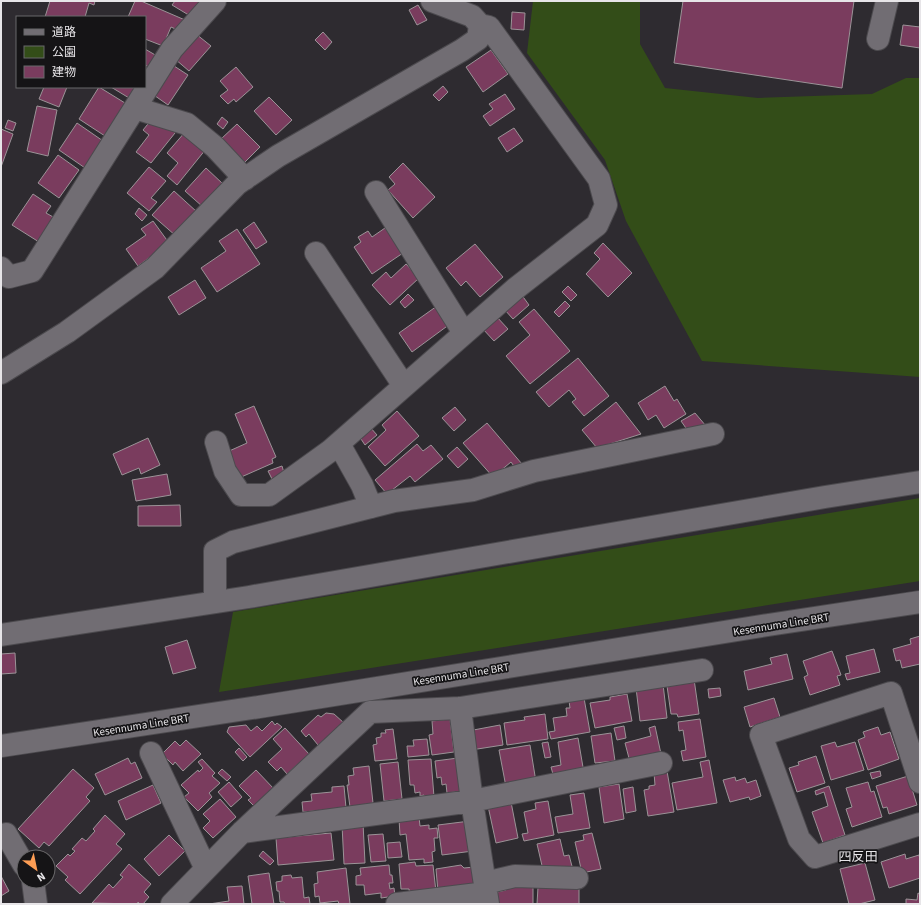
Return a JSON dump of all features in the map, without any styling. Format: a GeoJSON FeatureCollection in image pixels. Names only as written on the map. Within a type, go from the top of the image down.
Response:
{"type":"FeatureCollection","features":[{"type":"Feature","properties":{"kind":"street"},"geometry":{"type":"LineString","coordinates":[[1,268],[9,277],[32,271],[172,49],[215,1]]}},
{"type":"Feature","properties":{"kind":"street"},"geometry":{"type":"LineString","coordinates":[[216,442],[225,471],[241,495],[269,494],[339,444],[514,289],[597,225],[606,205],[599,180],[490,28],[480,25],[472,16],[432,1]]}},
{"type":"Feature","properties":{"kind":"street"},"geometry":{"type":"LineString","coordinates":[[878,39],[887,1]]}},
{"type":"Feature","properties":{"kind":"street"},"geometry":{"type":"LineString","coordinates":[[1,373],[67,332],[155,268],[237,184],[278,156],[462,50],[478,39],[480,25]]}},
{"type":"Feature","properties":{"kind":"street"},"geometry":{"type":"LineString","coordinates":[[135,108],[187,124],[215,147],[245,179]]}},
{"type":"Feature","properties":{"kind":"street"},"geometry":{"type":"LineString","coordinates":[[376,192],[464,333]]}},
{"type":"Feature","properties":{"kind":"street"},"geometry":{"type":"LineString","coordinates":[[316,253],[404,386]]}},
{"type":"Feature","properties":{"kind":"street"},"geometry":{"type":"LineString","coordinates":[[215,602],[215,551],[233,542],[394,501],[473,490],[534,471],[713,434]]}},
{"type":"Feature","properties":{"kind":"street"},"geometry":{"type":"LineString","coordinates":[[339,444],[362,485],[371,507]]}},
{"type":"Feature","properties":{"kind":"street"},"geometry":{"type":"LineString","coordinates":[[1,635],[215,602],[920,482]]}},
{"type":"Feature","properties":{"kind":"street","name":"Kesennuma Line BRT"},"geometry":{"type":"LineString","coordinates":[[1,746],[266,706],[920,602]]}},
{"type":"Feature","properties":{"kind":"street"},"geometry":{"type":"LineString","coordinates":[[172,904],[242,832],[370,712],[460,708],[702,670]]}},
{"type":"Feature","properties":{"kind":"street"},"geometry":{"type":"LineString","coordinates":[[920,782],[892,693],[761,735],[799,839],[815,857],[920,824]]}},
{"type":"Feature","properties":{"kind":"street"},"geometry":{"type":"LineString","coordinates":[[460,708],[486,893]]}},
{"type":"Feature","properties":{"kind":"street"},"geometry":{"type":"LineString","coordinates":[[151,753],[206,869]]}},
{"type":"Feature","properties":{"kind":"street"},"geometry":{"type":"LineString","coordinates":[[242,832],[472,801],[661,763]]}},
{"type":"Feature","properties":{"kind":"street"},"geometry":{"type":"LineString","coordinates":[[1,837],[6,834],[16,851]]}},
{"type":"Feature","properties":{"kind":"street"},"geometry":{"type":"LineString","coordinates":[[397,904],[486,893],[515,876],[577,878]]}},
{"type":"Feature","properties":{"kind":"street"},"geometry":{"type":"LineString","coordinates":[[34,889],[36,904]]}},
{"type":"Feature","properties":{"kind":"green space"},"geometry":{"type":"Polygon","coordinates":[[[533,1],[640,1],[640,44],[665,88],[758,98],[872,94],[906,78],[920,78],[920,377],[702,361],[626,221],[605,160],[527,53],[533,1]]]}},
{"type":"Feature","properties":{"kind":"green space"},"geometry":{"type":"Polygon","coordinates":[[[920,498],[920,581],[219,692],[233,612],[920,498]]]}},
{"type":"Feature","properties":{"kind":"building"},"geometry":{"type":"Polygon","coordinates":[[[50,1],[95,1],[94,5],[89,3],[85,16],[45,16],[50,1]]]}},
{"type":"Feature","properties":{"kind":"building"},"geometry":{"type":"Polygon","coordinates":[[[135,1],[141,1],[185,20],[180,31],[171,27],[163,46],[146,39],[146,16],[128,16],[135,1]]]}},
{"type":"Feature","properties":{"kind":"building"},"geometry":{"type":"Polygon","coordinates":[[[175,1],[202,1],[192,17],[172,5],[175,1]]]}},
{"type":"Feature","properties":{"kind":"building"},"geometry":{"type":"Polygon","coordinates":[[[683,1],[854,1],[842,88],[674,63],[683,1]]]}},
{"type":"Feature","properties":{"kind":"building"},"geometry":{"type":"Polygon","coordinates":[[[418,5],[427,20],[417,25],[409,10],[418,5]]]}},
{"type":"Feature","properties":{"kind":"building"},"geometry":{"type":"Polygon","coordinates":[[[512,12],[525,13],[524,30],[511,29],[512,12]]]}},
{"type":"Feature","properties":{"kind":"building"},"geometry":{"type":"Polygon","coordinates":[[[903,25],[920,27],[920,48],[900,45],[903,25]]]}},
{"type":"Feature","properties":{"kind":"building"},"geometry":{"type":"Polygon","coordinates":[[[323,32],[332,42],[325,50],[315,40],[323,32]]]}},
{"type":"Feature","properties":{"kind":"building"},"geometry":{"type":"Polygon","coordinates":[[[196,34],[211,46],[189,71],[175,59],[196,34]]]}},
{"type":"Feature","properties":{"kind":"building"},"geometry":{"type":"Polygon","coordinates":[[[146,50],[157,56],[151,68],[146,66],[146,50]]]}},
{"type":"Feature","properties":{"kind":"building"},"geometry":{"type":"Polygon","coordinates":[[[491,50],[508,74],[483,92],[466,67],[491,50]]]}},
{"type":"Feature","properties":{"kind":"building"},"geometry":{"type":"Polygon","coordinates":[[[171,64],[188,75],[168,105],[151,93],[171,64]]]}},
{"type":"Feature","properties":{"kind":"building"},"geometry":{"type":"Polygon","coordinates":[[[236,67],[253,87],[236,102],[234,99],[228,104],[220,96],[228,90],[220,81],[236,67]]]}},
{"type":"Feature","properties":{"kind":"building"},"geometry":{"type":"Polygon","coordinates":[[[443,86],[448,92],[439,101],[433,95],[443,86]]]}},
{"type":"Feature","properties":{"kind":"building"},"geometry":{"type":"Polygon","coordinates":[[[44,88],[67,88],[59,107],[39,99],[44,88]]]}},
{"type":"Feature","properties":{"kind":"building"},"geometry":{"type":"Polygon","coordinates":[[[98,88],[125,103],[105,136],[79,119],[98,88]]]}},
{"type":"Feature","properties":{"kind":"building"},"geometry":{"type":"Polygon","coordinates":[[[113,88],[142,88],[134,101],[113,88]]]}},
{"type":"Feature","properties":{"kind":"building"},"geometry":{"type":"Polygon","coordinates":[[[505,94],[515,109],[490,126],[483,116],[493,109],[489,104],[505,94]]]}},
{"type":"Feature","properties":{"kind":"building"},"geometry":{"type":"Polygon","coordinates":[[[269,97],[292,120],[276,135],[254,111],[269,97]]]}},
{"type":"Feature","properties":{"kind":"building"},"geometry":{"type":"Polygon","coordinates":[[[37,106],[57,110],[48,156],[27,151],[37,106]]]}},
{"type":"Feature","properties":{"kind":"building"},"geometry":{"type":"Polygon","coordinates":[[[222,117],[228,122],[223,129],[217,124],[222,117]]]}},
{"type":"Feature","properties":{"kind":"building"},"geometry":{"type":"Polygon","coordinates":[[[152,119],[179,128],[151,163],[136,152],[149,135],[143,130],[152,119]]]}},
{"type":"Feature","properties":{"kind":"building"},"geometry":{"type":"Polygon","coordinates":[[[8,120],[16,123],[13,131],[5,128],[8,120]]]}},
{"type":"Feature","properties":{"kind":"building"},"geometry":{"type":"Polygon","coordinates":[[[77,123],[106,143],[88,170],[59,150],[77,123]]]}},
{"type":"Feature","properties":{"kind":"building"},"geometry":{"type":"Polygon","coordinates":[[[237,124],[260,147],[245,162],[221,139],[237,124]]]}},
{"type":"Feature","properties":{"kind":"building"},"geometry":{"type":"Polygon","coordinates":[[[514,128],[523,141],[507,152],[498,138],[514,128]]]}},
{"type":"Feature","properties":{"kind":"building"},"geometry":{"type":"Polygon","coordinates":[[[1,129],[13,134],[1,167],[1,129]]]}},
{"type":"Feature","properties":{"kind":"building"},"geometry":{"type":"Polygon","coordinates":[[[185,132],[206,149],[177,185],[167,176],[178,163],[167,153],[185,132]]]}},
{"type":"Feature","properties":{"kind":"building"},"geometry":{"type":"Polygon","coordinates":[[[58,155],[79,170],[59,198],[38,183],[58,155]]]}},
{"type":"Feature","properties":{"kind":"building"},"geometry":{"type":"Polygon","coordinates":[[[403,163],[435,197],[413,218],[388,190],[395,184],[389,177],[403,163]]]}},
{"type":"Feature","properties":{"kind":"building"},"geometry":{"type":"Polygon","coordinates":[[[149,167],[166,181],[151,198],[157,202],[149,211],[127,193],[149,167]]]}},
{"type":"Feature","properties":{"kind":"building"},"geometry":{"type":"Polygon","coordinates":[[[206,168],[223,184],[203,207],[185,191],[206,168]]]}},
{"type":"Feature","properties":{"kind":"building"},"geometry":{"type":"Polygon","coordinates":[[[174,191],[197,212],[176,236],[152,215],[174,191]]]}},
{"type":"Feature","properties":{"kind":"building"},"geometry":{"type":"Polygon","coordinates":[[[33,194],[51,206],[46,213],[55,218],[39,242],[12,225],[33,194]]]}},
{"type":"Feature","properties":{"kind":"building"},"geometry":{"type":"Polygon","coordinates":[[[139,208],[147,215],[142,221],[135,214],[139,208]]]}},
{"type":"Feature","properties":{"kind":"building"},"geometry":{"type":"Polygon","coordinates":[[[153,221],[169,243],[138,266],[126,249],[146,235],[141,229],[153,221]]]}},
{"type":"Feature","properties":{"kind":"building"},"geometry":{"type":"Polygon","coordinates":[[[254,222],[267,242],[256,249],[243,230],[254,222]]]}},
{"type":"Feature","properties":{"kind":"building"},"geometry":{"type":"Polygon","coordinates":[[[385,228],[403,253],[372,274],[354,247],[361,242],[358,237],[368,231],[372,237],[385,228]]]}},
{"type":"Feature","properties":{"kind":"building"},"geometry":{"type":"Polygon","coordinates":[[[237,229],[260,264],[217,292],[201,268],[226,251],[219,241],[237,229]]]}},
{"type":"Feature","properties":{"kind":"building"},"geometry":{"type":"Polygon","coordinates":[[[603,243],[632,273],[608,297],[586,274],[600,259],[594,253],[603,243]]]}},
{"type":"Feature","properties":{"kind":"building"},"geometry":{"type":"Polygon","coordinates":[[[475,244],[503,277],[480,297],[466,281],[461,286],[446,268],[475,244]]]}},
{"type":"Feature","properties":{"kind":"building"},"geometry":{"type":"Polygon","coordinates":[[[406,264],[419,278],[390,305],[372,285],[386,272],[391,278],[406,264]]]}},
{"type":"Feature","properties":{"kind":"building"},"geometry":{"type":"Polygon","coordinates":[[[195,280],[206,298],[179,315],[168,297],[195,280]]]}},
{"type":"Feature","properties":{"kind":"building"},"geometry":{"type":"Polygon","coordinates":[[[568,286],[577,295],[571,301],[562,292],[568,286]]]}},
{"type":"Feature","properties":{"kind":"building"},"geometry":{"type":"Polygon","coordinates":[[[408,294],[414,300],[405,308],[400,302],[408,294]]]}},
{"type":"Feature","properties":{"kind":"building"},"geometry":{"type":"Polygon","coordinates":[[[521,294],[529,305],[513,319],[504,309],[521,294]]]}},
{"type":"Feature","properties":{"kind":"building"},"geometry":{"type":"Polygon","coordinates":[[[565,301],[570,306],[559,317],[554,312],[565,301]]]}},
{"type":"Feature","properties":{"kind":"building"},"geometry":{"type":"Polygon","coordinates":[[[437,306],[450,324],[412,352],[399,333],[437,306]]]}},
{"type":"Feature","properties":{"kind":"building"},"geometry":{"type":"Polygon","coordinates":[[[534,309],[570,351],[530,384],[506,356],[530,335],[519,322],[534,309]]]}},
{"type":"Feature","properties":{"kind":"building"},"geometry":{"type":"Polygon","coordinates":[[[496,316],[508,329],[494,341],[482,328],[496,316]]]}},
{"type":"Feature","properties":{"kind":"building"},"geometry":{"type":"Polygon","coordinates":[[[578,358],[609,396],[584,416],[572,402],[576,399],[569,390],[549,407],[536,392],[578,358]]]}},
{"type":"Feature","properties":{"kind":"building"},"geometry":{"type":"Polygon","coordinates":[[[665,386],[674,401],[677,399],[686,414],[664,428],[656,415],[648,420],[638,403],[665,386]]]}},
{"type":"Feature","properties":{"kind":"building"},"geometry":{"type":"Polygon","coordinates":[[[616,402],[641,434],[597,448],[582,430],[616,402]]]}},
{"type":"Feature","properties":{"kind":"building"},"geometry":{"type":"Polygon","coordinates":[[[254,406],[276,457],[272,459],[273,463],[239,478],[227,452],[247,443],[235,414],[254,406]]]}},
{"type":"Feature","properties":{"kind":"building"},"geometry":{"type":"Polygon","coordinates":[[[455,407],[466,420],[454,431],[442,418],[455,407]]]}},
{"type":"Feature","properties":{"kind":"building"},"geometry":{"type":"Polygon","coordinates":[[[397,411],[419,436],[385,466],[368,447],[386,430],[382,425],[397,411]]]}},
{"type":"Feature","properties":{"kind":"building"},"geometry":{"type":"Polygon","coordinates":[[[695,413],[706,426],[688,431],[681,421],[695,413]]]}},
{"type":"Feature","properties":{"kind":"building"},"geometry":{"type":"Polygon","coordinates":[[[487,423],[522,464],[516,469],[511,462],[493,477],[463,443],[487,423]]]}},
{"type":"Feature","properties":{"kind":"building"},"geometry":{"type":"Polygon","coordinates":[[[370,427],[377,435],[365,445],[359,436],[370,427]]]}},
{"type":"Feature","properties":{"kind":"building"},"geometry":{"type":"Polygon","coordinates":[[[148,438],[160,465],[141,474],[139,468],[122,475],[113,454],[148,438]]]}},
{"type":"Feature","properties":{"kind":"building"},"geometry":{"type":"Polygon","coordinates":[[[417,444],[423,451],[431,445],[443,459],[415,482],[410,476],[387,494],[375,480],[417,444]]]}},
{"type":"Feature","properties":{"kind":"building"},"geometry":{"type":"Polygon","coordinates":[[[457,447],[468,459],[458,468],[447,456],[457,447]]]}},
{"type":"Feature","properties":{"kind":"building"},"geometry":{"type":"Polygon","coordinates":[[[282,466],[285,476],[273,481],[268,471],[282,466]]]}},
{"type":"Feature","properties":{"kind":"building"},"geometry":{"type":"Polygon","coordinates":[[[167,474],[171,495],[136,501],[132,480],[167,474]]]}},
{"type":"Feature","properties":{"kind":"building"},"geometry":{"type":"Polygon","coordinates":[[[180,505],[181,526],[138,526],[138,506],[180,505]]]}},
{"type":"Feature","properties":{"kind":"building"},"geometry":{"type":"Polygon","coordinates":[[[920,636],[920,664],[902,668],[900,660],[896,661],[893,649],[911,644],[910,639],[920,636]]]}},
{"type":"Feature","properties":{"kind":"building"},"geometry":{"type":"Polygon","coordinates":[[[187,640],[196,668],[173,674],[165,647],[187,640]]]}},
{"type":"Feature","properties":{"kind":"building"},"geometry":{"type":"Polygon","coordinates":[[[874,649],[880,672],[847,680],[845,674],[850,673],[846,656],[874,649]]]}},
{"type":"Feature","properties":{"kind":"building"},"geometry":{"type":"Polygon","coordinates":[[[832,651],[841,675],[837,676],[840,685],[810,695],[804,677],[808,675],[803,661],[832,651]]]}},
{"type":"Feature","properties":{"kind":"building"},"geometry":{"type":"Polygon","coordinates":[[[15,653],[16,673],[1,674],[1,654],[15,653]]]}},
{"type":"Feature","properties":{"kind":"building"},"geometry":{"type":"Polygon","coordinates":[[[787,654],[793,679],[748,690],[744,671],[772,664],[770,658],[787,654]]]}},
{"type":"Feature","properties":{"kind":"building"},"geometry":{"type":"Polygon","coordinates":[[[694,679],[699,714],[678,717],[677,714],[671,714],[667,686],[694,679]]]}},
{"type":"Feature","properties":{"kind":"building"},"geometry":{"type":"Polygon","coordinates":[[[663,684],[667,718],[640,721],[636,688],[663,684]]]}},
{"type":"Feature","properties":{"kind":"building"},"geometry":{"type":"Polygon","coordinates":[[[720,688],[721,696],[709,698],[708,689],[720,688]]]}},
{"type":"Feature","properties":{"kind":"building"},"geometry":{"type":"Polygon","coordinates":[[[627,694],[632,721],[595,728],[590,703],[610,700],[610,697],[627,694]]]}},
{"type":"Feature","properties":{"kind":"building"},"geometry":{"type":"Polygon","coordinates":[[[584,698],[590,732],[551,739],[549,732],[555,731],[553,718],[567,716],[566,708],[570,708],[569,701],[584,698]]]}},
{"type":"Feature","properties":{"kind":"building"},"geometry":{"type":"Polygon","coordinates":[[[774,698],[780,717],[750,727],[744,707],[774,698]]]}},
{"type":"Feature","properties":{"kind":"building"},"geometry":{"type":"Polygon","coordinates":[[[326,713],[334,714],[344,723],[318,745],[309,734],[306,737],[301,731],[318,715],[321,717],[326,713]]]}},
{"type":"Feature","properties":{"kind":"building"},"geometry":{"type":"Polygon","coordinates":[[[545,714],[548,739],[507,745],[504,723],[525,720],[524,717],[545,714]]]}},
{"type":"Feature","properties":{"kind":"building"},"geometry":{"type":"Polygon","coordinates":[[[450,719],[454,752],[432,755],[429,735],[433,734],[432,721],[450,719]]]}},
{"type":"Feature","properties":{"kind":"building"},"geometry":{"type":"Polygon","coordinates":[[[700,719],[706,757],[683,761],[681,751],[686,750],[683,730],[679,731],[678,722],[700,719]]]}},
{"type":"Feature","properties":{"kind":"building"},"geometry":{"type":"Polygon","coordinates":[[[272,721],[275,725],[277,723],[282,727],[250,757],[227,732],[229,727],[246,725],[251,731],[257,726],[262,731],[272,721]]]}},
{"type":"Feature","properties":{"kind":"building"},"geometry":{"type":"Polygon","coordinates":[[[500,725],[503,745],[471,750],[468,731],[500,725]]]}},
{"type":"Feature","properties":{"kind":"building"},"geometry":{"type":"Polygon","coordinates":[[[624,726],[626,738],[617,740],[614,728],[624,726]]]}},
{"type":"Feature","properties":{"kind":"building"},"geometry":{"type":"Polygon","coordinates":[[[655,726],[661,754],[630,762],[625,743],[651,736],[649,728],[655,726]]]}},
{"type":"Feature","properties":{"kind":"building"},"geometry":{"type":"Polygon","coordinates":[[[878,727],[881,735],[890,732],[899,759],[868,770],[858,740],[865,737],[863,732],[878,727]]]}},
{"type":"Feature","properties":{"kind":"building"},"geometry":{"type":"Polygon","coordinates":[[[285,728],[309,754],[287,774],[281,767],[277,771],[268,762],[282,749],[273,739],[285,728]]]}},
{"type":"Feature","properties":{"kind":"building"},"geometry":{"type":"Polygon","coordinates":[[[393,729],[397,759],[375,761],[373,745],[377,744],[376,738],[381,737],[381,733],[386,733],[385,730],[393,729]]]}},
{"type":"Feature","properties":{"kind":"building"},"geometry":{"type":"Polygon","coordinates":[[[611,733],[615,761],[595,763],[591,736],[611,733]]]}},
{"type":"Feature","properties":{"kind":"building"},"geometry":{"type":"Polygon","coordinates":[[[578,738],[584,773],[554,778],[551,767],[561,765],[558,742],[578,738]]]}},
{"type":"Feature","properties":{"kind":"building"},"geometry":{"type":"Polygon","coordinates":[[[427,739],[429,755],[408,757],[407,746],[414,746],[413,740],[427,739]]]}},
{"type":"Feature","properties":{"kind":"building"},"geometry":{"type":"Polygon","coordinates":[[[186,740],[201,754],[183,771],[175,762],[173,765],[162,754],[175,741],[180,746],[186,740]]]}},
{"type":"Feature","properties":{"kind":"building"},"geometry":{"type":"Polygon","coordinates":[[[548,742],[551,757],[545,758],[542,743],[548,742]]]}},
{"type":"Feature","properties":{"kind":"building"},"geometry":{"type":"Polygon","coordinates":[[[835,742],[837,747],[855,742],[864,770],[831,780],[821,746],[835,742]]]}},
{"type":"Feature","properties":{"kind":"building"},"geometry":{"type":"Polygon","coordinates":[[[530,745],[536,782],[506,787],[499,750],[530,745]]]}},
{"type":"Feature","properties":{"kind":"building"},"geometry":{"type":"Polygon","coordinates":[[[239,748],[247,757],[243,761],[235,752],[239,748]]]}},
{"type":"Feature","properties":{"kind":"building"},"geometry":{"type":"Polygon","coordinates":[[[816,756],[825,783],[797,792],[789,768],[799,765],[798,762],[816,756]]]}},
{"type":"Feature","properties":{"kind":"building"},"geometry":{"type":"Polygon","coordinates":[[[128,758],[131,764],[135,762],[142,778],[105,795],[95,774],[128,758]]]}},
{"type":"Feature","properties":{"kind":"building"},"geometry":{"type":"Polygon","coordinates":[[[458,758],[462,793],[447,793],[446,784],[442,785],[441,777],[437,778],[435,761],[458,758]]]}},
{"type":"Feature","properties":{"kind":"building"},"geometry":{"type":"Polygon","coordinates":[[[202,759],[215,773],[212,776],[220,783],[209,793],[212,797],[198,811],[184,797],[189,793],[181,785],[198,770],[199,772],[203,768],[198,762],[202,759]]]}},
{"type":"Feature","properties":{"kind":"building"},"geometry":{"type":"Polygon","coordinates":[[[431,759],[434,797],[424,798],[424,795],[420,796],[420,792],[415,793],[414,785],[410,785],[408,760],[431,759]]]}},
{"type":"Feature","properties":{"kind":"building"},"geometry":{"type":"Polygon","coordinates":[[[709,760],[717,803],[677,810],[672,783],[703,777],[700,762],[709,760]]]}},
{"type":"Feature","properties":{"kind":"building"},"geometry":{"type":"Polygon","coordinates":[[[398,762],[402,799],[384,801],[380,764],[398,762]]]}},
{"type":"Feature","properties":{"kind":"building"},"geometry":{"type":"Polygon","coordinates":[[[369,766],[373,803],[350,807],[347,785],[349,785],[348,776],[354,775],[353,768],[369,766]]]}},
{"type":"Feature","properties":{"kind":"building"},"geometry":{"type":"Polygon","coordinates":[[[73,769],[94,788],[86,797],[90,801],[49,846],[44,842],[39,848],[18,829],[73,769]]]}},
{"type":"Feature","properties":{"kind":"building"},"geometry":{"type":"Polygon","coordinates":[[[222,769],[231,777],[227,781],[218,773],[222,769]]]}},
{"type":"Feature","properties":{"kind":"building"},"geometry":{"type":"Polygon","coordinates":[[[256,770],[274,789],[255,807],[248,800],[251,798],[239,786],[256,770]]]}},
{"type":"Feature","properties":{"kind":"building"},"geometry":{"type":"Polygon","coordinates":[[[667,771],[674,812],[648,816],[644,790],[649,789],[649,786],[655,785],[654,773],[667,771]]]}},
{"type":"Feature","properties":{"kind":"building"},"geometry":{"type":"Polygon","coordinates":[[[880,771],[881,776],[872,779],[870,773],[880,771]]]}},
{"type":"Feature","properties":{"kind":"building"},"geometry":{"type":"Polygon","coordinates":[[[908,776],[917,805],[889,814],[887,807],[883,808],[876,786],[908,776]]]}},
{"type":"Feature","properties":{"kind":"building"},"geometry":{"type":"Polygon","coordinates":[[[735,777],[736,781],[745,778],[747,783],[756,780],[761,796],[750,800],[749,797],[730,802],[723,780],[735,777]]]}},
{"type":"Feature","properties":{"kind":"building"},"geometry":{"type":"Polygon","coordinates":[[[229,782],[242,797],[231,807],[218,792],[229,782]]]}},
{"type":"Feature","properties":{"kind":"building"},"geometry":{"type":"Polygon","coordinates":[[[868,782],[871,792],[874,791],[882,817],[852,827],[846,809],[852,807],[846,788],[868,782]]]}},
{"type":"Feature","properties":{"kind":"building"},"geometry":{"type":"Polygon","coordinates":[[[619,784],[624,819],[604,823],[599,787],[619,784]]]}},
{"type":"Feature","properties":{"kind":"building"},"geometry":{"type":"Polygon","coordinates":[[[153,785],[161,803],[126,820],[118,801],[153,785]]]}},
{"type":"Feature","properties":{"kind":"building"},"geometry":{"type":"Polygon","coordinates":[[[344,786],[346,808],[303,812],[302,802],[312,801],[311,794],[332,792],[332,787],[344,786]]]}},
{"type":"Feature","properties":{"kind":"building"},"geometry":{"type":"Polygon","coordinates":[[[829,786],[845,835],[823,843],[812,812],[828,806],[824,792],[816,795],[815,791],[829,786]]]}},
{"type":"Feature","properties":{"kind":"building"},"geometry":{"type":"Polygon","coordinates":[[[633,787],[636,811],[626,813],[623,789],[633,787]]]}},
{"type":"Feature","properties":{"kind":"building"},"geometry":{"type":"Polygon","coordinates":[[[584,793],[590,828],[558,833],[555,817],[573,814],[570,795],[584,793]]]}},
{"type":"Feature","properties":{"kind":"building"},"geometry":{"type":"Polygon","coordinates":[[[220,799],[236,817],[213,838],[203,828],[210,821],[203,814],[220,799]]]}},
{"type":"Feature","properties":{"kind":"building"},"geometry":{"type":"Polygon","coordinates":[[[548,801],[554,835],[524,841],[522,834],[528,833],[524,812],[536,809],[535,803],[548,801]]]}},
{"type":"Feature","properties":{"kind":"building"},"geometry":{"type":"Polygon","coordinates":[[[511,802],[518,838],[496,843],[488,806],[511,802]]]}},
{"type":"Feature","properties":{"kind":"building"},"geometry":{"type":"Polygon","coordinates":[[[105,815],[125,834],[116,844],[122,849],[80,894],[65,880],[68,877],[56,866],[68,854],[70,856],[75,851],[72,849],[82,838],[86,841],[95,831],[93,829],[105,815]]]}},
{"type":"Feature","properties":{"kind":"building"},"geometry":{"type":"Polygon","coordinates":[[[419,817],[420,826],[429,825],[429,829],[437,828],[438,838],[434,838],[435,851],[432,852],[433,862],[424,863],[424,859],[409,860],[406,834],[400,835],[399,819],[419,817]]]}},
{"type":"Feature","properties":{"kind":"building"},"geometry":{"type":"Polygon","coordinates":[[[470,821],[473,851],[442,855],[438,825],[470,821]]]}},
{"type":"Feature","properties":{"kind":"building"},"geometry":{"type":"Polygon","coordinates":[[[363,823],[365,863],[344,864],[342,825],[363,823]]]}},
{"type":"Feature","properties":{"kind":"building"},"geometry":{"type":"Polygon","coordinates":[[[331,833],[334,860],[278,865],[276,838],[331,833]]]}},
{"type":"Feature","properties":{"kind":"building"},"geometry":{"type":"Polygon","coordinates":[[[592,833],[601,869],[582,873],[575,842],[584,840],[583,835],[592,833]]]}},
{"type":"Feature","properties":{"kind":"building"},"geometry":{"type":"Polygon","coordinates":[[[383,834],[386,861],[371,862],[368,835],[383,834]]]}},
{"type":"Feature","properties":{"kind":"building"},"geometry":{"type":"Polygon","coordinates":[[[169,835],[185,851],[159,876],[144,859],[169,835]]]}},
{"type":"Feature","properties":{"kind":"building"},"geometry":{"type":"Polygon","coordinates":[[[560,839],[564,856],[569,855],[573,870],[543,870],[537,844],[560,839]]]}},
{"type":"Feature","properties":{"kind":"building"},"geometry":{"type":"Polygon","coordinates":[[[400,842],[402,857],[388,858],[387,843],[400,842]]]}},
{"type":"Feature","properties":{"kind":"building"},"geometry":{"type":"Polygon","coordinates":[[[263,851],[274,861],[270,865],[259,856],[263,851]]]}},
{"type":"Feature","properties":{"kind":"building"},"geometry":{"type":"Polygon","coordinates":[[[905,854],[906,859],[919,855],[920,878],[889,888],[881,862],[905,854]]]}},
{"type":"Feature","properties":{"kind":"building"},"geometry":{"type":"Polygon","coordinates":[[[415,862],[416,866],[433,865],[436,892],[410,895],[409,889],[401,889],[399,864],[415,862]]]}},
{"type":"Feature","properties":{"kind":"building"},"geometry":{"type":"Polygon","coordinates":[[[865,863],[875,900],[859,904],[849,904],[840,869],[865,863]]]}},
{"type":"Feature","properties":{"kind":"building"},"geometry":{"type":"Polygon","coordinates":[[[129,864],[151,884],[144,892],[149,897],[143,904],[138,902],[137,904],[92,903],[109,884],[113,888],[123,877],[120,875],[129,864]]]}},
{"type":"Feature","properties":{"kind":"building"},"geometry":{"type":"Polygon","coordinates":[[[389,865],[393,883],[389,883],[390,889],[394,888],[395,896],[381,898],[381,893],[365,895],[364,885],[356,885],[356,876],[361,875],[360,868],[389,865]]]}},
{"type":"Feature","properties":{"kind":"building"},"geometry":{"type":"Polygon","coordinates":[[[461,865],[464,868],[474,867],[476,886],[438,892],[436,869],[461,865]]]}},
{"type":"Feature","properties":{"kind":"building"},"geometry":{"type":"Polygon","coordinates":[[[346,868],[350,904],[339,904],[338,901],[320,903],[319,896],[315,897],[314,884],[318,883],[317,872],[346,868]]]}},
{"type":"Feature","properties":{"kind":"building"},"geometry":{"type":"Polygon","coordinates":[[[269,873],[274,904],[252,904],[248,876],[269,873]]]}},
{"type":"Feature","properties":{"kind":"building"},"geometry":{"type":"Polygon","coordinates":[[[291,875],[292,878],[302,877],[304,898],[309,897],[310,904],[285,904],[284,902],[280,902],[276,882],[282,881],[282,876],[291,875]]]}},
{"type":"Feature","properties":{"kind":"building"},"geometry":{"type":"Polygon","coordinates":[[[1,876],[9,891],[1,896],[1,876]]]}},
{"type":"Feature","properties":{"kind":"building"},"geometry":{"type":"Polygon","coordinates":[[[533,885],[533,904],[496,904],[493,893],[506,890],[506,886],[533,885]]]}},
{"type":"Feature","properties":{"kind":"building"},"geometry":{"type":"Polygon","coordinates":[[[242,886],[244,904],[209,904],[229,901],[227,887],[242,886]]]}},
{"type":"Feature","properties":{"kind":"building"},"geometry":{"type":"Polygon","coordinates":[[[538,887],[579,888],[579,904],[537,904],[538,887]]]}},
{"type":"Feature","properties":{"kind":"building"},"geometry":{"type":"Polygon","coordinates":[[[918,893],[920,894],[920,904],[906,904],[906,899],[917,900],[918,893]]]}},
{"type":"Feature","properties":{"kind":"district","name":"四反田"},"geometry":{"type":"Point","coordinates":[858,856]}}]}
